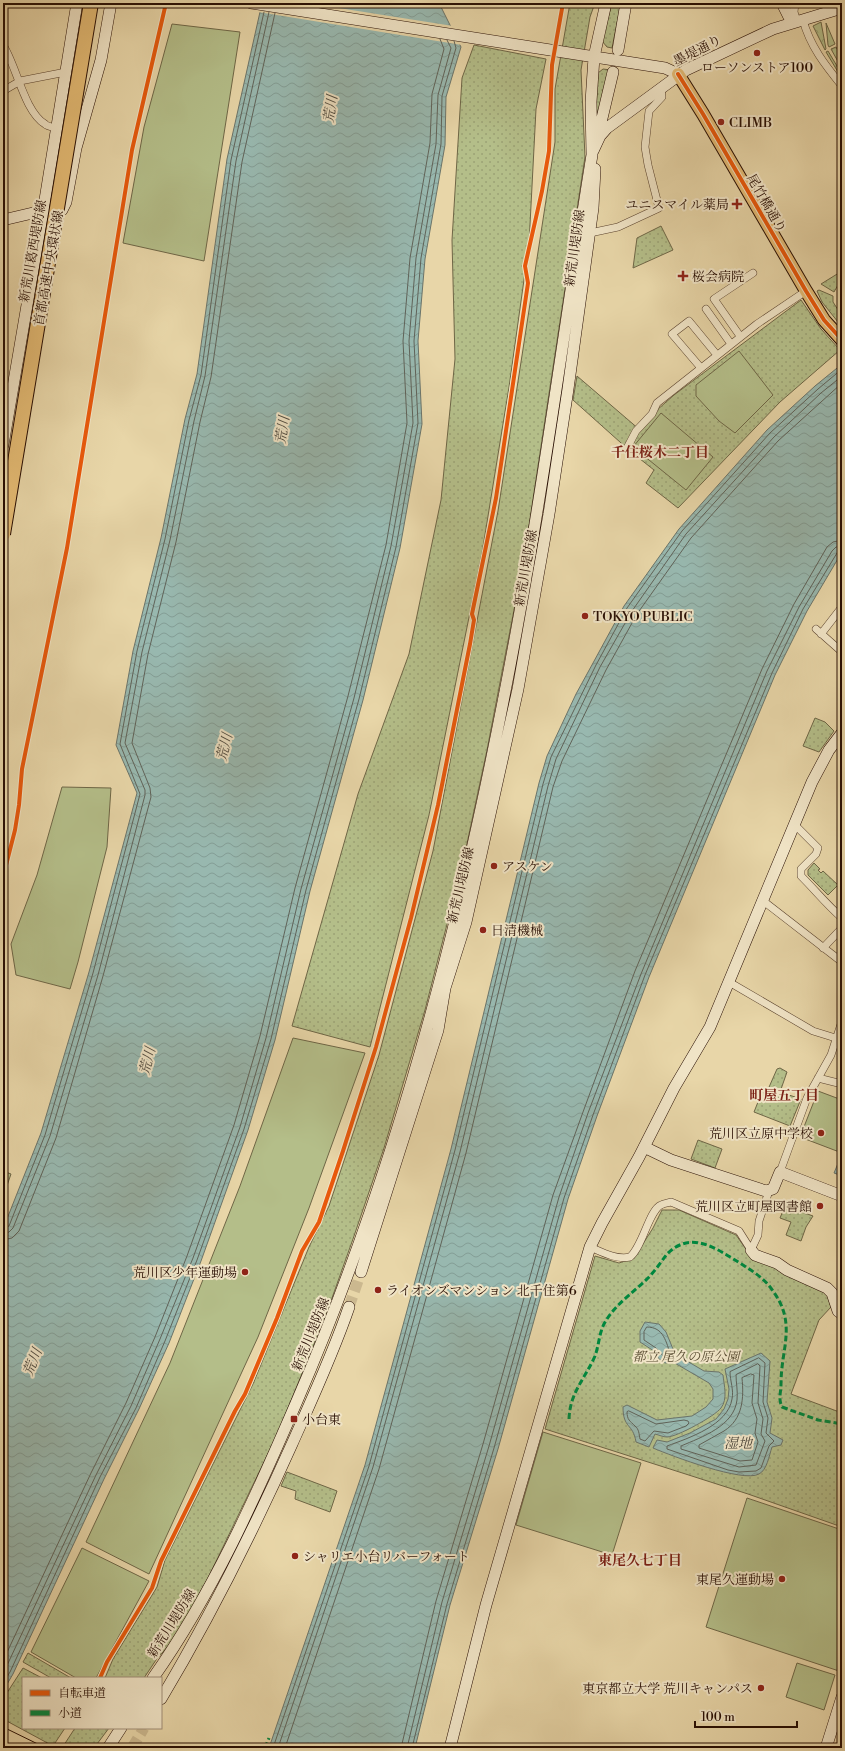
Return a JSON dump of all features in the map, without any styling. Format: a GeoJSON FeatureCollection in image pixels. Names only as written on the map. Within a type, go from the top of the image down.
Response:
{"type":"FeatureCollection","features":[{"type":"Feature","properties":{"kind":"highway","name":"首都高速中央環状線"},"geometry":{"type":"LineString","coordinates":[[3,476],[82,3]]}},
{"type":"Feature","properties":{"kind":"highway","name":"首都高速中央環状線"},"geometry":{"type":"LineString","coordinates":[[3,534],[91,3]]}},
{"type":"Feature","properties":{"kind":"main road","name":"新荒川葛西堤防線"},"geometry":{"type":"LineString","coordinates":[[3,502],[48,213],[57,128],[77,3]]}},
{"type":"Feature","properties":{"kind":"main road","name":"新荒川葛西堤防線"},"geometry":{"type":"LineString","coordinates":[[3,445],[48,213],[86,3]]}},
{"type":"Feature","properties":{"kind":"main road"},"geometry":{"type":"LineString","coordinates":[[3,220],[30,213],[60,212],[66,202],[76,148],[101,60],[111,3]]}},
{"type":"Feature","properties":{"kind":"main road"},"geometry":{"type":"LineString","coordinates":[[251,3],[665,68],[678,74]]}},
{"type":"Feature","properties":{"kind":"main road","name":"新荒川堤防線"},"geometry":{"type":"LineString","coordinates":[[362,1272],[436,1037],[444,979],[483,800],[516,634],[592,155],[589,56],[606,3]]}},
{"type":"Feature","properties":{"kind":"main road"},"geometry":{"type":"LineString","coordinates":[[618,50],[626,3]]}},
{"type":"Feature","properties":{"kind":"main road"},"geometry":{"type":"LineString","coordinates":[[785,3],[797,21]]}},
{"type":"Feature","properties":{"kind":"main road","name":"墨堤通り"},"geometry":{"type":"LineString","coordinates":[[592,155],[596,142],[607,128],[678,74],[742,43],[797,21],[842,8]]}},
{"type":"Feature","properties":{"kind":"main road"},"geometry":{"type":"LineString","coordinates":[[596,142],[613,72]]}},
{"type":"Feature","properties":{"kind":"main road","name":"尾竹橋通り"},"geometry":{"type":"LineString","coordinates":[[678,74],[824,320],[842,340]]}},
{"type":"Feature","properties":{"kind":"main road","name":"新荒川堤防線"},"geometry":{"type":"LineString","coordinates":[[154,1677],[177,1644],[221,1564],[263,1477],[310,1371],[344,1283],[380,1179],[444,979],[466,922],[518,689],[549,514],[590,233],[596,172],[592,155]]}},
{"type":"Feature","properties":{"kind":"main road"},"geometry":{"type":"LineString","coordinates":[[450,1748],[486,1605],[590,1247],[674,1088],[710,1026],[820,765],[842,733]]}},
{"type":"Feature","properties":{"kind":"main road"},"geometry":{"type":"LineString","coordinates":[[644,1147],[670,1160],[769,1191],[774,1189],[780,1172],[842,1196]]}},
{"type":"Feature","properties":{"kind":"main road"},"geometry":{"type":"LineString","coordinates":[[751,1250],[755,1255],[777,1263],[787,1270],[827,1288],[832,1293],[838,1311],[842,1314]]}},
{"type":"Feature","properties":{"kind":"main road","name":"新荒川堤防線"},"geometry":{"type":"LineString","coordinates":[[162,1697],[204,1623],[259,1515],[314,1393],[349,1307]]}},
{"type":"Feature","properties":{"kind":"main road"},"geometry":{"type":"LineString","coordinates":[[826,1748],[842,1697]]}},
{"type":"Feature","properties":{"kind":"main road"},"geometry":{"type":"LineString","coordinates":[[108,1748],[120,1729]]}},
{"type":"Feature","properties":{"kind":"street"},"geometry":{"type":"LineString","coordinates":[[795,3],[794,12],[797,21],[816,53],[842,86]]}},
{"type":"Feature","properties":{"kind":"street"},"geometry":{"type":"LineString","coordinates":[[3,45],[31,109],[39,120],[46,126],[57,128]]}},
{"type":"Feature","properties":{"kind":"street"},"geometry":{"type":"LineString","coordinates":[[3,91],[20,81],[66,72]]}},
{"type":"Feature","properties":{"kind":"street"},"geometry":{"type":"LineString","coordinates":[[590,233],[618,227],[659,208],[648,165],[645,146],[649,111],[662,97],[661,87]]}},
{"type":"Feature","properties":{"kind":"street"},"geometry":{"type":"LineString","coordinates":[[740,336],[714,299],[753,273]]}},
{"type":"Feature","properties":{"kind":"street"},"geometry":{"type":"LineString","coordinates":[[626,450],[636,430],[652,414],[657,403],[740,336],[806,290]]}},
{"type":"Feature","properties":{"kind":"street"},"geometry":{"type":"LineString","coordinates":[[706,309],[731,344]]}},
{"type":"Feature","properties":{"kind":"street"},"geometry":{"type":"LineString","coordinates":[[701,368],[672,334],[689,321],[717,355]]}},
{"type":"Feature","properties":{"kind":"street"},"geometry":{"type":"LineString","coordinates":[[842,607],[819,631],[842,652]]}},
{"type":"Feature","properties":{"kind":"street"},"geometry":{"type":"LineString","coordinates":[[793,826],[797,827],[818,848],[816,854],[801,869],[801,876],[828,906],[842,918]]}},
{"type":"Feature","properties":{"kind":"street"},"geometry":{"type":"LineString","coordinates":[[762,900],[842,962]]}},
{"type":"Feature","properties":{"kind":"street"},"geometry":{"type":"LineString","coordinates":[[823,948],[842,928]]}},
{"type":"Feature","properties":{"kind":"street"},"geometry":{"type":"LineString","coordinates":[[729,982],[814,1032],[840,1040]]}},
{"type":"Feature","properties":{"kind":"street"},"geometry":{"type":"LineString","coordinates":[[780,1172],[807,1098],[840,1040],[842,1021]]}},
{"type":"Feature","properties":{"kind":"street"},"geometry":{"type":"LineString","coordinates":[[818,1078],[842,1084]]}},
{"type":"Feature","properties":{"kind":"street"},"geometry":{"type":"LineString","coordinates":[[751,1250],[758,1235],[758,1221],[769,1191]]}},
{"type":"Feature","properties":{"kind":"street"},"geometry":{"type":"LineString","coordinates":[[590,1247],[616,1257],[624,1259],[630,1258],[640,1244],[656,1209],[661,1205],[671,1202],[739,1231],[751,1250]]}},
{"type":"Feature","properties":{"kind":"green space"},"geometry":{"type":"Polygon","coordinates":[[[570,3],[595,3],[590,17],[581,70],[585,157],[524,558],[487,750],[463,862],[425,1010],[384,1148],[353,1239],[327,1312],[277,1435],[208,1578],[176,1637],[156,1660],[145,1677],[105,1677],[113,1659],[157,1587],[165,1560],[253,1384],[309,1247],[329,1206],[379,1055],[433,851],[498,511],[555,142],[555,89],[570,3]]]}},
{"type":"Feature","properties":{"kind":"green space"},"geometry":{"type":"Polygon","coordinates":[[[612,3],[621,3],[612,48],[607,47],[602,41],[612,3]]]}},
{"type":"Feature","properties":{"kind":"green space"},"geometry":{"type":"Polygon","coordinates":[[[821,22],[826,49],[825,50],[813,26],[821,22]]]}},
{"type":"Feature","properties":{"kind":"green space"},"geometry":{"type":"Polygon","coordinates":[[[826,23],[835,44],[829,47],[828,45],[826,23]]]}},
{"type":"Feature","properties":{"kind":"green space"},"geometry":{"type":"Polygon","coordinates":[[[172,24],[240,32],[204,261],[123,243],[144,127],[172,24]]]}},
{"type":"Feature","properties":{"kind":"green space"},"geometry":{"type":"Polygon","coordinates":[[[474,45],[546,59],[536,109],[529,244],[509,387],[482,553],[429,815],[370,1047],[292,1026],[358,794],[409,654],[441,500],[455,359],[452,240],[462,78],[474,45]]]}},
{"type":"Feature","properties":{"kind":"green space"},"geometry":{"type":"Polygon","coordinates":[[[836,47],[842,58],[841,67],[831,49],[836,47]]]}},
{"type":"Feature","properties":{"kind":"green space"},"geometry":{"type":"Polygon","coordinates":[[[828,51],[840,71],[838,72],[826,52],[828,51]]]}},
{"type":"Feature","properties":{"kind":"green space"},"geometry":{"type":"Polygon","coordinates":[[[603,69],[611,70],[599,113],[595,112],[598,73],[603,69]]]}},
{"type":"Feature","properties":{"kind":"green space"},"geometry":{"type":"Polygon","coordinates":[[[661,226],[673,250],[633,268],[637,238],[661,226]]]}},
{"type":"Feature","properties":{"kind":"green space"},"geometry":{"type":"Polygon","coordinates":[[[842,271],[842,281],[834,292],[821,284],[842,271]]]}},
{"type":"Feature","properties":{"kind":"green space"},"geometry":{"type":"Polygon","coordinates":[[[842,286],[842,307],[838,297],[842,286]]]}},
{"type":"Feature","properties":{"kind":"green space"},"geometry":{"type":"Polygon","coordinates":[[[819,290],[833,296],[833,302],[842,316],[842,327],[822,302],[817,291],[819,290]]]}},
{"type":"Feature","properties":{"kind":"green space"},"geometry":{"type":"Polygon","coordinates":[[[801,300],[821,329],[840,350],[780,402],[678,508],[646,483],[654,470],[630,451],[573,400],[577,376],[640,430],[657,410],[674,395],[801,300]]]}},
{"type":"Feature","properties":{"kind":"green space"},"geometry":{"type":"Polygon","coordinates":[[[739,351],[773,395],[735,433],[719,421],[696,396],[696,385],[739,351]]]}},
{"type":"Feature","properties":{"kind":"green space"},"geometry":{"type":"Polygon","coordinates":[[[661,413],[713,457],[686,490],[633,447],[661,413]]]}},
{"type":"Feature","properties":{"kind":"green space"},"geometry":{"type":"Polygon","coordinates":[[[815,718],[825,722],[834,731],[819,752],[803,746],[815,718]]]}},
{"type":"Feature","properties":{"kind":"green space"},"geometry":{"type":"Polygon","coordinates":[[[62,787],[111,788],[107,847],[70,989],[16,975],[11,944],[37,875],[62,787]]]}},
{"type":"Feature","properties":{"kind":"green space"},"geometry":{"type":"Polygon","coordinates":[[[814,863],[820,869],[818,870],[821,873],[823,871],[838,885],[828,895],[808,875],[808,870],[814,863]]]}},
{"type":"Feature","properties":{"kind":"green space","name":"荒川区少年運動場"},"geometry":{"type":"Polygon","coordinates":[[[293,1038],[365,1053],[309,1208],[258,1337],[149,1574],[86,1542],[170,1363],[240,1186],[293,1038]]]}},
{"type":"Feature","properties":{"kind":"green space"},"geometry":{"type":"Polygon","coordinates":[[[780,1068],[787,1072],[780,1092],[801,1099],[790,1126],[754,1112],[762,1092],[766,1094],[777,1069],[780,1068]]]}},
{"type":"Feature","properties":{"kind":"green space"},"geometry":{"type":"Polygon","coordinates":[[[818,1091],[842,1100],[842,1153],[800,1137],[818,1091]]]}},
{"type":"Feature","properties":{"kind":"green space"},"geometry":{"type":"Polygon","coordinates":[[[698,1140],[722,1149],[715,1168],[691,1159],[698,1140]]]}},
{"type":"Feature","properties":{"kind":"green space"},"geometry":{"type":"Polygon","coordinates":[[[3,1171],[11,1174],[3,1197],[3,1171]]]}},
{"type":"Feature","properties":{"kind":"green space"},"geometry":{"type":"Polygon","coordinates":[[[785,1206],[813,1216],[806,1227],[801,1241],[786,1235],[791,1222],[780,1218],[785,1206]]]}},
{"type":"Feature","properties":{"kind":"green space","name":"都立 尾久の原公園"},"geometry":{"type":"Polygon","coordinates":[[[662,1210],[679,1210],[736,1235],[748,1252],[826,1291],[831,1307],[819,1320],[791,1394],[842,1413],[842,1527],[748,1494],[545,1429],[595,1256],[619,1263],[634,1258],[653,1228],[662,1210]]]}},
{"type":"Feature","properties":{"kind":"green space"},"geometry":{"type":"Polygon","coordinates":[[[543,1432],[641,1463],[612,1555],[516,1525],[543,1432]]]}},
{"type":"Feature","properties":{"kind":"green space"},"geometry":{"type":"Polygon","coordinates":[[[287,1472],[337,1491],[330,1512],[295,1499],[296,1491],[281,1486],[287,1472]]]}},
{"type":"Feature","properties":{"kind":"green space","name":"東尾久運動場"},"geometry":{"type":"Polygon","coordinates":[[[747,1498],[842,1530],[842,1672],[706,1627],[747,1498]]]}},
{"type":"Feature","properties":{"kind":"green space"},"geometry":{"type":"Polygon","coordinates":[[[82,1548],[149,1581],[97,1677],[74,1677],[31,1652],[82,1548]]]}},
{"type":"Feature","properties":{"kind":"green space"},"geometry":{"type":"Polygon","coordinates":[[[28,1653],[69,1677],[49,1677],[23,1662],[28,1653]]]}},
{"type":"Feature","properties":{"kind":"green space"},"geometry":{"type":"Polygon","coordinates":[[[797,1663],[835,1675],[824,1710],[786,1697],[797,1663]]]}},
{"type":"Feature","properties":{"kind":"green space"},"geometry":{"type":"Polygon","coordinates":[[[23,1668],[40,1677],[22,1677],[22,1729],[64,1729],[53,1746],[3,1719],[3,1699],[23,1668]]]}},
{"type":"Feature","properties":{"kind":"green space"},"geometry":{"type":"Polygon","coordinates":[[[74,1729],[108,1729],[94,1748],[62,1748],[74,1729]]]}},
{"type":"Feature","properties":{"kind":"water","name":"荒川"},"geometry":{"type":"Polygon","coordinates":[[[262,3],[439,3],[461,47],[446,97],[445,145],[425,259],[418,341],[422,424],[400,548],[363,700],[310,891],[275,1040],[248,1130],[201,1261],[169,1343],[13,1674],[3,1691],[3,1229],[41,1133],[89,972],[137,793],[116,745],[133,651],[161,538],[185,419],[197,374],[227,159],[262,3]]]}},
{"type":"Feature","properties":{"kind":"water"},"geometry":{"type":"Polygon","coordinates":[[[842,364],[842,552],[807,611],[775,675],[649,977],[597,1116],[568,1199],[498,1449],[450,1605],[415,1748],[269,1748],[365,1465],[451,1149],[539,783],[547,756],[576,694],[624,606],[679,529],[767,430],[815,386],[842,364]]]}},
{"type":"Feature","properties":{"kind":"water"},"geometry":{"type":"Polygon","coordinates":[[[839,1161],[842,1162],[842,1176],[834,1173],[839,1161]]]}},
{"type":"Feature","properties":{"kind":"water"},"geometry":{"type":"Polygon","coordinates":[[[645,1322],[659,1324],[666,1332],[675,1354],[704,1371],[719,1372],[723,1375],[725,1392],[723,1404],[717,1412],[704,1421],[679,1434],[666,1437],[655,1434],[649,1447],[636,1442],[633,1432],[626,1423],[623,1414],[623,1407],[627,1405],[657,1420],[692,1416],[706,1407],[713,1399],[713,1389],[709,1383],[673,1362],[665,1363],[659,1359],[654,1351],[640,1342],[640,1331],[645,1322]]]}},
{"type":"Feature","properties":{"kind":"water","name":"湿地"},"geometry":{"type":"Polygon","coordinates":[[[761,1353],[770,1361],[767,1402],[772,1418],[770,1433],[783,1440],[781,1445],[772,1447],[762,1472],[751,1476],[723,1472],[675,1457],[653,1448],[657,1440],[667,1442],[690,1433],[716,1419],[724,1409],[728,1399],[729,1389],[725,1369],[761,1353]]]}},
{"type":"Feature","properties":{"kind":"pier"},"geometry":{"type":"Polygon","coordinates":[[[260,3],[307,3],[453,26],[462,45],[258,12],[260,3]]]}},
{"type":"Feature","properties":{"kind":"tunnel"},"geometry":{"type":"LineString","coordinates":[[349,1307],[361,1272]]}},
{"type":"Feature","properties":{"kind":"tunnel"},"geometry":{"type":"LineString","coordinates":[[132,1748],[143,1729]]}},
{"type":"Feature","properties":{"kind":"tram line"},"geometry":{"type":"LineString","coordinates":[[3,1727],[46,1748]]}},
{"type":"Feature","properties":{"kind":"marked path"},"geometry":{"type":"LineString","coordinates":[[569,1419],[570,1409],[575,1393],[595,1356],[602,1328],[608,1317],[651,1275],[667,1254],[684,1243],[693,1242],[719,1250],[761,1277],[773,1291],[780,1303],[786,1325],[780,1396],[782,1407],[818,1420],[842,1424]]}},
{"type":"Feature","properties":{"kind":"marked path"},"geometry":{"type":"LineString","coordinates":[[265,1748],[269,1738]]}},
{"type":"Feature","properties":{"kind":"cycle path"},"geometry":{"type":"LineString","coordinates":[[3,877],[15,830],[22,769],[67,548],[132,150],[166,3]]}},
{"type":"Feature","properties":{"kind":"cycle path"},"geometry":{"type":"LineString","coordinates":[[100,1677],[107,1662],[152,1588],[161,1561],[235,1411],[245,1394],[277,1318],[302,1251],[319,1222],[376,1047],[411,918],[438,805],[470,644],[474,620],[472,614],[496,498],[528,283],[525,266],[542,191],[549,151],[552,65],[563,3]]}},
{"type":"Feature","properties":{"kind":"cycle path"},"geometry":{"type":"LineString","coordinates":[[678,74],[703,114],[806,291],[824,320],[842,340]]}},
{"type":"Feature","properties":{"kind":"place","name":"ローソンストア100"},"geometry":{"type":"Point","coordinates":[757,53]}},
{"type":"Feature","properties":{"kind":"place","name":"CLIMB"},"geometry":{"type":"Point","coordinates":[721,122]}},
{"type":"Feature","properties":{"kind":"place","name":"ユニスマイル薬局"},"geometry":{"type":"Point","coordinates":[737,204]}},
{"type":"Feature","properties":{"kind":"place","name":"桜会病院"},"geometry":{"type":"Point","coordinates":[683,276]}},
{"type":"Feature","properties":{"kind":"place","name":"TOKYO PUBLIC"},"geometry":{"type":"Point","coordinates":[585,616]}},
{"type":"Feature","properties":{"kind":"place","name":"アスケン"},"geometry":{"type":"Point","coordinates":[494,866]}},
{"type":"Feature","properties":{"kind":"place","name":"日清機械"},"geometry":{"type":"Point","coordinates":[483,930]}},
{"type":"Feature","properties":{"kind":"place","name":"荒川区立原中学校"},"geometry":{"type":"Point","coordinates":[821,1133]}},
{"type":"Feature","properties":{"kind":"place","name":"荒川区立町屋図書館"},"geometry":{"type":"Point","coordinates":[820,1206]}},
{"type":"Feature","properties":{"kind":"place","name":"荒川区少年運動場"},"geometry":{"type":"Point","coordinates":[245,1272]}},
{"type":"Feature","properties":{"kind":"place","name":"ライオンズマンション 北千住第6"},"geometry":{"type":"Point","coordinates":[378,1290]}},
{"type":"Feature","properties":{"kind":"place","name":"小台東"},"geometry":{"type":"Point","coordinates":[294,1419]}},
{"type":"Feature","properties":{"kind":"place","name":"シャリエ小台リバーフォート"},"geometry":{"type":"Point","coordinates":[295,1556]}},
{"type":"Feature","properties":{"kind":"place","name":"東尾久運動場"},"geometry":{"type":"Point","coordinates":[782,1579]}},
{"type":"Feature","properties":{"kind":"place","name":"東京都立大学 荒川キャンパス"},"geometry":{"type":"Point","coordinates":[761,1688]}},
{"type":"Feature","properties":{"kind":"district","name":"千住桜木二丁目"},"geometry":{"type":"Point","coordinates":[660,452]}},
{"type":"Feature","properties":{"kind":"district","name":"町屋五丁目"},"geometry":{"type":"Point","coordinates":[784,1095]}},
{"type":"Feature","properties":{"kind":"district","name":"東尾久七丁目"},"geometry":{"type":"Point","coordinates":[640,1560]}}]}
